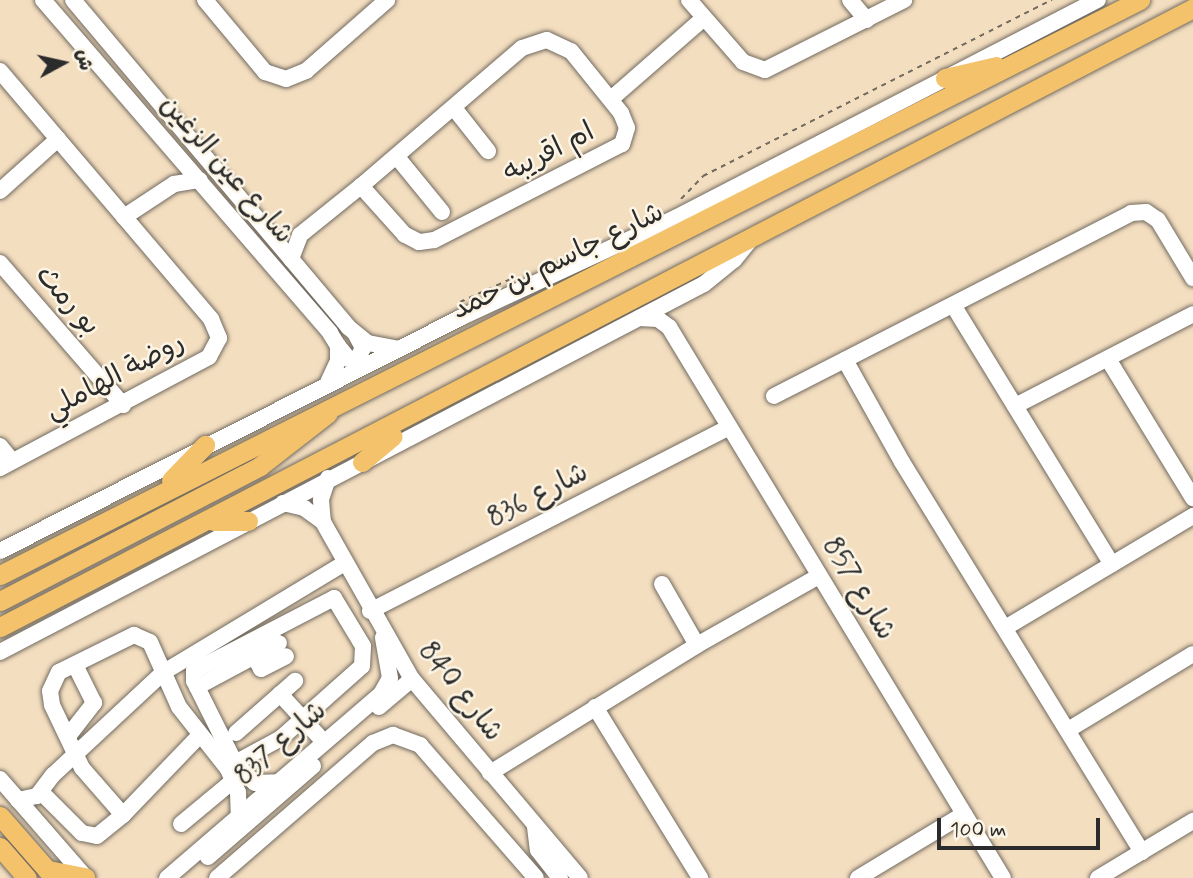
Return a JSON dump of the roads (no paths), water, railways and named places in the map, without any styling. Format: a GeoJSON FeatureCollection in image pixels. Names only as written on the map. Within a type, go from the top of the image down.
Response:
{"type":"FeatureCollection","features":[{"type":"Feature","properties":{"kind":"main road","name":"شارع جاسم بن حمد"},"geometry":{"type":"LineString","coordinates":[[0,575],[163,489],[1140,0]]}},
{"type":"Feature","properties":{"kind":"main road"},"geometry":{"type":"LineString","coordinates":[[0,627],[429,407],[1193,8]]}},
{"type":"Feature","properties":{"kind":"main road"},"geometry":{"type":"LineString","coordinates":[[945,78],[1040,52]]}},
{"type":"Feature","properties":{"kind":"main road"},"geometry":{"type":"LineString","coordinates":[[0,601],[260,466],[317,425],[341,400]]}},
{"type":"Feature","properties":{"kind":"main road"},"geometry":{"type":"LineString","coordinates":[[362,462],[381,443],[414,425],[429,407]]}},
{"type":"Feature","properties":{"kind":"main road"},"geometry":{"type":"LineString","coordinates":[[163,489],[205,446]]}},
{"type":"Feature","properties":{"kind":"main road"},"geometry":{"type":"LineString","coordinates":[[208,520],[247,521]]}},
{"type":"Feature","properties":{"kind":"main road"},"geometry":{"type":"LineString","coordinates":[[0,816],[51,874],[85,878]]}},
{"type":"Feature","properties":{"kind":"main road"},"geometry":{"type":"LineString","coordinates":[[0,847],[27,878]]}},
{"type":"Feature","properties":{"kind":"street","name":"شارع عين الزغين"},"geometry":{"type":"LineString","coordinates":[[43,0],[200,180],[338,346]]}},
{"type":"Feature","properties":{"kind":"street","name":"شارع عين الزغين"},"geometry":{"type":"LineString","coordinates":[[73,0],[355,334],[375,346],[397,349]]}},
{"type":"Feature","properties":{"kind":"street"},"geometry":{"type":"LineString","coordinates":[[205,0],[265,72],[286,79],[300,75],[375,4]]}},
{"type":"Feature","properties":{"kind":"street"},"geometry":{"type":"LineString","coordinates":[[689,0],[743,62],[765,70],[904,0]]}},
{"type":"Feature","properties":{"kind":"street"},"geometry":{"type":"LineString","coordinates":[[850,0],[867,20]]}},
{"type":"Feature","properties":{"kind":"street","name":"شارع جاسم بن حمد"},"geometry":{"type":"LineString","coordinates":[[0,551],[397,349],[675,218],[1098,0]]}},
{"type":"Feature","properties":{"kind":"street"},"geometry":{"type":"LineString","coordinates":[[611,99],[704,18]]}},
{"type":"Feature","properties":{"kind":"street","name":"ام اقريبه"},"geometry":{"type":"LineString","coordinates":[[275,240],[300,235],[361,186],[397,158],[522,48],[547,40],[571,51],[611,99],[627,128],[617,150],[434,240],[419,242],[405,235],[361,186]]}},
{"type":"Feature","properties":{"kind":"street","name":"روضة الهاملي"},"geometry":{"type":"LineString","coordinates":[[0,72],[211,319],[219,338],[209,357],[6,465]]}},
{"type":"Feature","properties":{"kind":"street"},"geometry":{"type":"LineString","coordinates":[[454,108],[488,151]]}},
{"type":"Feature","properties":{"kind":"street"},"geometry":{"type":"LineString","coordinates":[[0,191],[58,139]]}},
{"type":"Feature","properties":{"kind":"street"},"geometry":{"type":"LineString","coordinates":[[174,184],[180,157]]}},
{"type":"Feature","properties":{"kind":"street"},"geometry":{"type":"LineString","coordinates":[[397,158],[442,212]]}},
{"type":"Feature","properties":{"kind":"street"},"geometry":{"type":"LineString","coordinates":[[124,217],[174,184],[200,180]]}},
{"type":"Feature","properties":{"kind":"street"},"geometry":{"type":"LineString","coordinates":[[774,396],[1138,211],[1158,220],[1193,278]]}},
{"type":"Feature","properties":{"kind":"street"},"geometry":{"type":"LineString","coordinates":[[291,259],[300,235]]}},
{"type":"Feature","properties":{"kind":"street"},"geometry":{"type":"LineString","coordinates":[[0,652],[328,478],[675,299],[725,269],[750,240]]}},
{"type":"Feature","properties":{"kind":"street","name":"بو رمث"},"geometry":{"type":"LineString","coordinates":[[3,272],[123,405]]}},
{"type":"Feature","properties":{"kind":"street"},"geometry":{"type":"LineString","coordinates":[[639,318],[652,318],[669,327],[675,299]]}},
{"type":"Feature","properties":{"kind":"street"},"geometry":{"type":"LineString","coordinates":[[953,306],[1112,564]]}},
{"type":"Feature","properties":{"kind":"street"},"geometry":{"type":"LineString","coordinates":[[1014,406],[1193,314]]}},
{"type":"Feature","properties":{"kind":"street","name":"شارع 857"},"geometry":{"type":"LineString","coordinates":[[669,327],[1003,878]]}},
{"type":"Feature","properties":{"kind":"street"},"geometry":{"type":"LineString","coordinates":[[338,346],[349,359],[358,359],[363,348],[355,334]]}},
{"type":"Feature","properties":{"kind":"street"},"geometry":{"type":"LineString","coordinates":[[327,385],[336,370],[338,346]]}},
{"type":"Feature","properties":{"kind":"street"},"geometry":{"type":"LineString","coordinates":[[1108,359],[1193,498]]}},
{"type":"Feature","properties":{"kind":"street"},"geometry":{"type":"LineString","coordinates":[[845,360],[1142,852]]}},
{"type":"Feature","properties":{"kind":"street","name":"شارع 836"},"geometry":{"type":"LineString","coordinates":[[370,611],[729,427]]}},
{"type":"Feature","properties":{"kind":"street"},"geometry":{"type":"LineString","coordinates":[[0,446],[6,465]]}},
{"type":"Feature","properties":{"kind":"street"},"geometry":{"type":"LineString","coordinates":[[323,522],[321,500],[328,478]]}},
{"type":"Feature","properties":{"kind":"street"},"geometry":{"type":"LineString","coordinates":[[283,503],[304,508],[323,522]]}},
{"type":"Feature","properties":{"kind":"street"},"geometry":{"type":"LineString","coordinates":[[1005,628],[1193,516]]}},
{"type":"Feature","properties":{"kind":"street","name":"شارع 840"},"geometry":{"type":"LineString","coordinates":[[323,522],[370,611],[412,679],[580,878]]}},
{"type":"Feature","properties":{"kind":"street"},"geometry":{"type":"LineString","coordinates":[[18,800],[30,799],[41,792],[53,775],[77,756],[164,672],[345,563]]}},
{"type":"Feature","properties":{"kind":"street"},"geometry":{"type":"LineString","coordinates":[[490,773],[696,645],[819,576]]}},
{"type":"Feature","properties":{"kind":"street"},"geometry":{"type":"LineString","coordinates":[[662,584],[696,645]]}},
{"type":"Feature","properties":{"kind":"street"},"geometry":{"type":"LineString","coordinates":[[199,690],[328,598],[338,601],[363,646],[364,661],[355,674],[281,738],[235,763]]}},
{"type":"Feature","properties":{"kind":"street","name":"شارع 837"},"geometry":{"type":"LineString","coordinates":[[167,878],[386,687],[390,673],[383,632]]}},
{"type":"Feature","properties":{"kind":"street"},"geometry":{"type":"LineString","coordinates":[[123,815],[84,771],[69,735],[52,705],[50,691],[60,672],[140,635],[150,642],[179,707],[234,780],[239,815]]}},
{"type":"Feature","properties":{"kind":"street"},"geometry":{"type":"LineString","coordinates":[[278,782],[255,783],[235,763],[193,678],[196,668],[252,653],[282,650]]}},
{"type":"Feature","properties":{"kind":"street"},"geometry":{"type":"LineString","coordinates":[[1068,730],[1193,654]]}},
{"type":"Feature","properties":{"kind":"street"},"geometry":{"type":"LineString","coordinates":[[69,735],[94,703],[75,664]]}},
{"type":"Feature","properties":{"kind":"street","name":"شارع 837"},"geometry":{"type":"LineString","coordinates":[[182,878],[412,679]]}},
{"type":"Feature","properties":{"kind":"street"},"geometry":{"type":"LineString","coordinates":[[236,733],[295,681]]}},
{"type":"Feature","properties":{"kind":"street"},"geometry":{"type":"LineString","coordinates":[[280,694],[324,742]]}},
{"type":"Feature","properties":{"kind":"street"},"geometry":{"type":"LineString","coordinates":[[595,707],[700,878]]}},
{"type":"Feature","properties":{"kind":"street"},"geometry":{"type":"LineString","coordinates":[[41,792],[87,835],[102,834],[200,735]]}},
{"type":"Feature","properties":{"kind":"street"},"geometry":{"type":"LineString","coordinates":[[217,878],[373,743],[393,735],[420,745],[536,878]]}},
{"type":"Feature","properties":{"kind":"street"},"geometry":{"type":"LineString","coordinates":[[0,779],[85,878]]}},
{"type":"Feature","properties":{"kind":"street"},"geometry":{"type":"LineString","coordinates":[[181,824],[234,780]]}},
{"type":"Feature","properties":{"kind":"street"},"geometry":{"type":"LineString","coordinates":[[858,878],[964,814]]}},
{"type":"Feature","properties":{"kind":"street"},"geometry":{"type":"LineString","coordinates":[[1098,878],[1193,821]]}},
{"type":"Feature","properties":{"kind":"street"},"geometry":{"type":"LineString","coordinates":[[536,827],[538,850],[560,878]]}}]}
